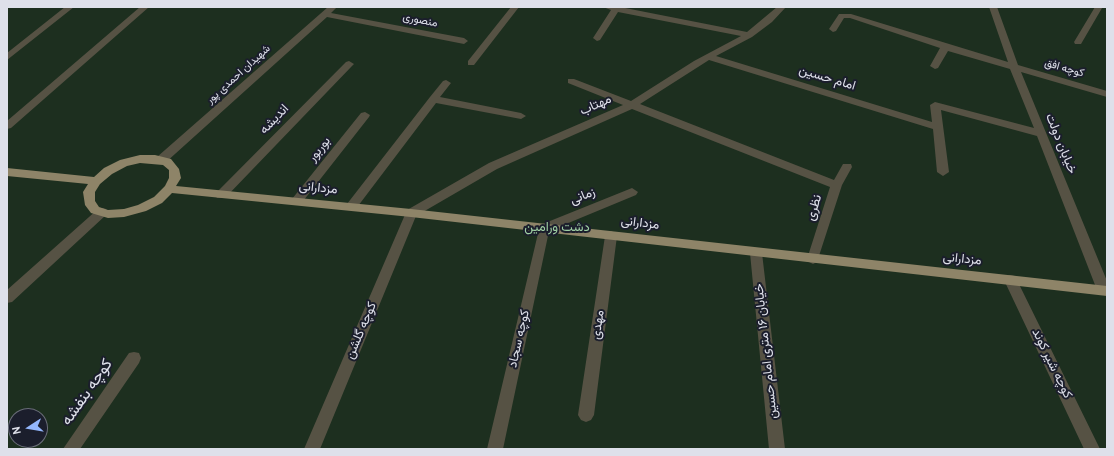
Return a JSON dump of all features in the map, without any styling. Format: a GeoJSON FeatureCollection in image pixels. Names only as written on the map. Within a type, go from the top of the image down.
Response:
{"type":"FeatureCollection","features":[{"type":"Feature","properties":{"kind":"main road"},"geometry":{"type":"LineString","coordinates":[[140,159],[161,160],[167,162],[174,169],[175,178],[169,189],[158,200],[142,208],[124,214],[108,214],[95,210],[89,202],[89,192],[96,181],[108,171],[140,159]]}},
{"type":"Feature","properties":{"kind":"main road"},"geometry":{"type":"LineString","coordinates":[[7,172],[96,181]]}},
{"type":"Feature","properties":{"kind":"main road","name":"مزدارانی"},"geometry":{"type":"LineString","coordinates":[[169,189],[411,213],[756,253],[1105,290]]}},
{"type":"Feature","properties":{"kind":"street"},"geometry":{"type":"LineString","coordinates":[[7,57],[70,7]]}},
{"type":"Feature","properties":{"kind":"street"},"geometry":{"type":"LineString","coordinates":[[7,126],[145,7]]}},
{"type":"Feature","properties":{"kind":"street","name":"شهیدان احمدی پور"},"geometry":{"type":"LineString","coordinates":[[161,160],[333,7]]}},
{"type":"Feature","properties":{"kind":"street"},"geometry":{"type":"LineString","coordinates":[[470,63],[515,7]]}},
{"type":"Feature","properties":{"kind":"street","name":"مهتاب"},"geometry":{"type":"LineString","coordinates":[[411,213],[493,166],[632,105],[709,57],[749,35],[769,20],[782,7]]}},
{"type":"Feature","properties":{"kind":"street","name":"خیابان دولت"},"geometry":{"type":"LineString","coordinates":[[993,7],[1014,67],[1105,290]]}},
{"type":"Feature","properties":{"kind":"street"},"geometry":{"type":"LineString","coordinates":[[597,38],[612,8],[749,35]]}},
{"type":"Feature","properties":{"kind":"street"},"geometry":{"type":"LineString","coordinates":[[1078,42],[1101,9]]}},
{"type":"Feature","properties":{"kind":"street","name":"منصوری"},"geometry":{"type":"LineString","coordinates":[[325,14],[464,41]]}},
{"type":"Feature","properties":{"kind":"street","name":"کوچه افق"},"geometry":{"type":"LineString","coordinates":[[833,29],[842,16],[846,15],[945,47],[1107,94]]}},
{"type":"Feature","properties":{"kind":"street"},"geometry":{"type":"LineString","coordinates":[[935,66],[945,47]]}},
{"type":"Feature","properties":{"kind":"street","name":"امام حسین"},"geometry":{"type":"LineString","coordinates":[[709,57],[937,127]]}},
{"type":"Feature","properties":{"kind":"street","name":"اندیشه"},"geometry":{"type":"LineString","coordinates":[[221,195],[349,64]]}},
{"type":"Feature","properties":{"kind":"street"},"geometry":{"type":"LineString","coordinates":[[571,81],[836,185]]}},
{"type":"Feature","properties":{"kind":"street"},"geometry":{"type":"LineString","coordinates":[[351,207],[446,82]]}},
{"type":"Feature","properties":{"kind":"street"},"geometry":{"type":"LineString","coordinates":[[433,99],[520,116]]}},
{"type":"Feature","properties":{"kind":"street"},"geometry":{"type":"LineString","coordinates":[[943,172],[935,105],[1042,134]]}},
{"type":"Feature","properties":{"kind":"street","name":"بوربور"},"geometry":{"type":"LineString","coordinates":[[296,202],[365,115]]}},
{"type":"Feature","properties":{"kind":"street","name":"نظری"},"geometry":{"type":"LineString","coordinates":[[813,259],[836,185],[847,167]]}},
{"type":"Feature","properties":{"kind":"street","name":"زمانی"},"geometry":{"type":"LineString","coordinates":[[544,228],[632,192]]}},
{"type":"Feature","properties":{"kind":"street"},"geometry":{"type":"LineString","coordinates":[[7,298],[102,212]]}},
{"type":"Feature","properties":{"kind":"street","name":"کوچه گلشن"},"geometry":{"type":"LineString","coordinates":[[312,449],[411,213]]}},
{"type":"Feature","properties":{"kind":"street","name":"کوچه سجاد"},"geometry":{"type":"LineString","coordinates":[[495,449],[544,228]]}},
{"type":"Feature","properties":{"kind":"street","name":"مهدی"},"geometry":{"type":"LineString","coordinates":[[586,415],[611,236]]}},
{"type":"Feature","properties":{"kind":"street","name":"خیابان ۱۶ متری امام حسین"},"geometry":{"type":"LineString","coordinates":[[756,253],[778,449]]}},
{"type":"Feature","properties":{"kind":"street","name":"کوچه شیر کوند"},"geometry":{"type":"LineString","coordinates":[[1010,280],[1092,449]]}},
{"type":"Feature","properties":{"kind":"street","name":"کوچه بنفشه"},"geometry":{"type":"LineString","coordinates":[[71,449],[134,358]]}},
{"type":"Feature","properties":{"kind":"green space","name":"دشت ورامین"},"geometry":{"type":"Polygon","coordinates":[[[7,7],[1107,7],[1107,449],[7,449],[7,7]]]}}]}
